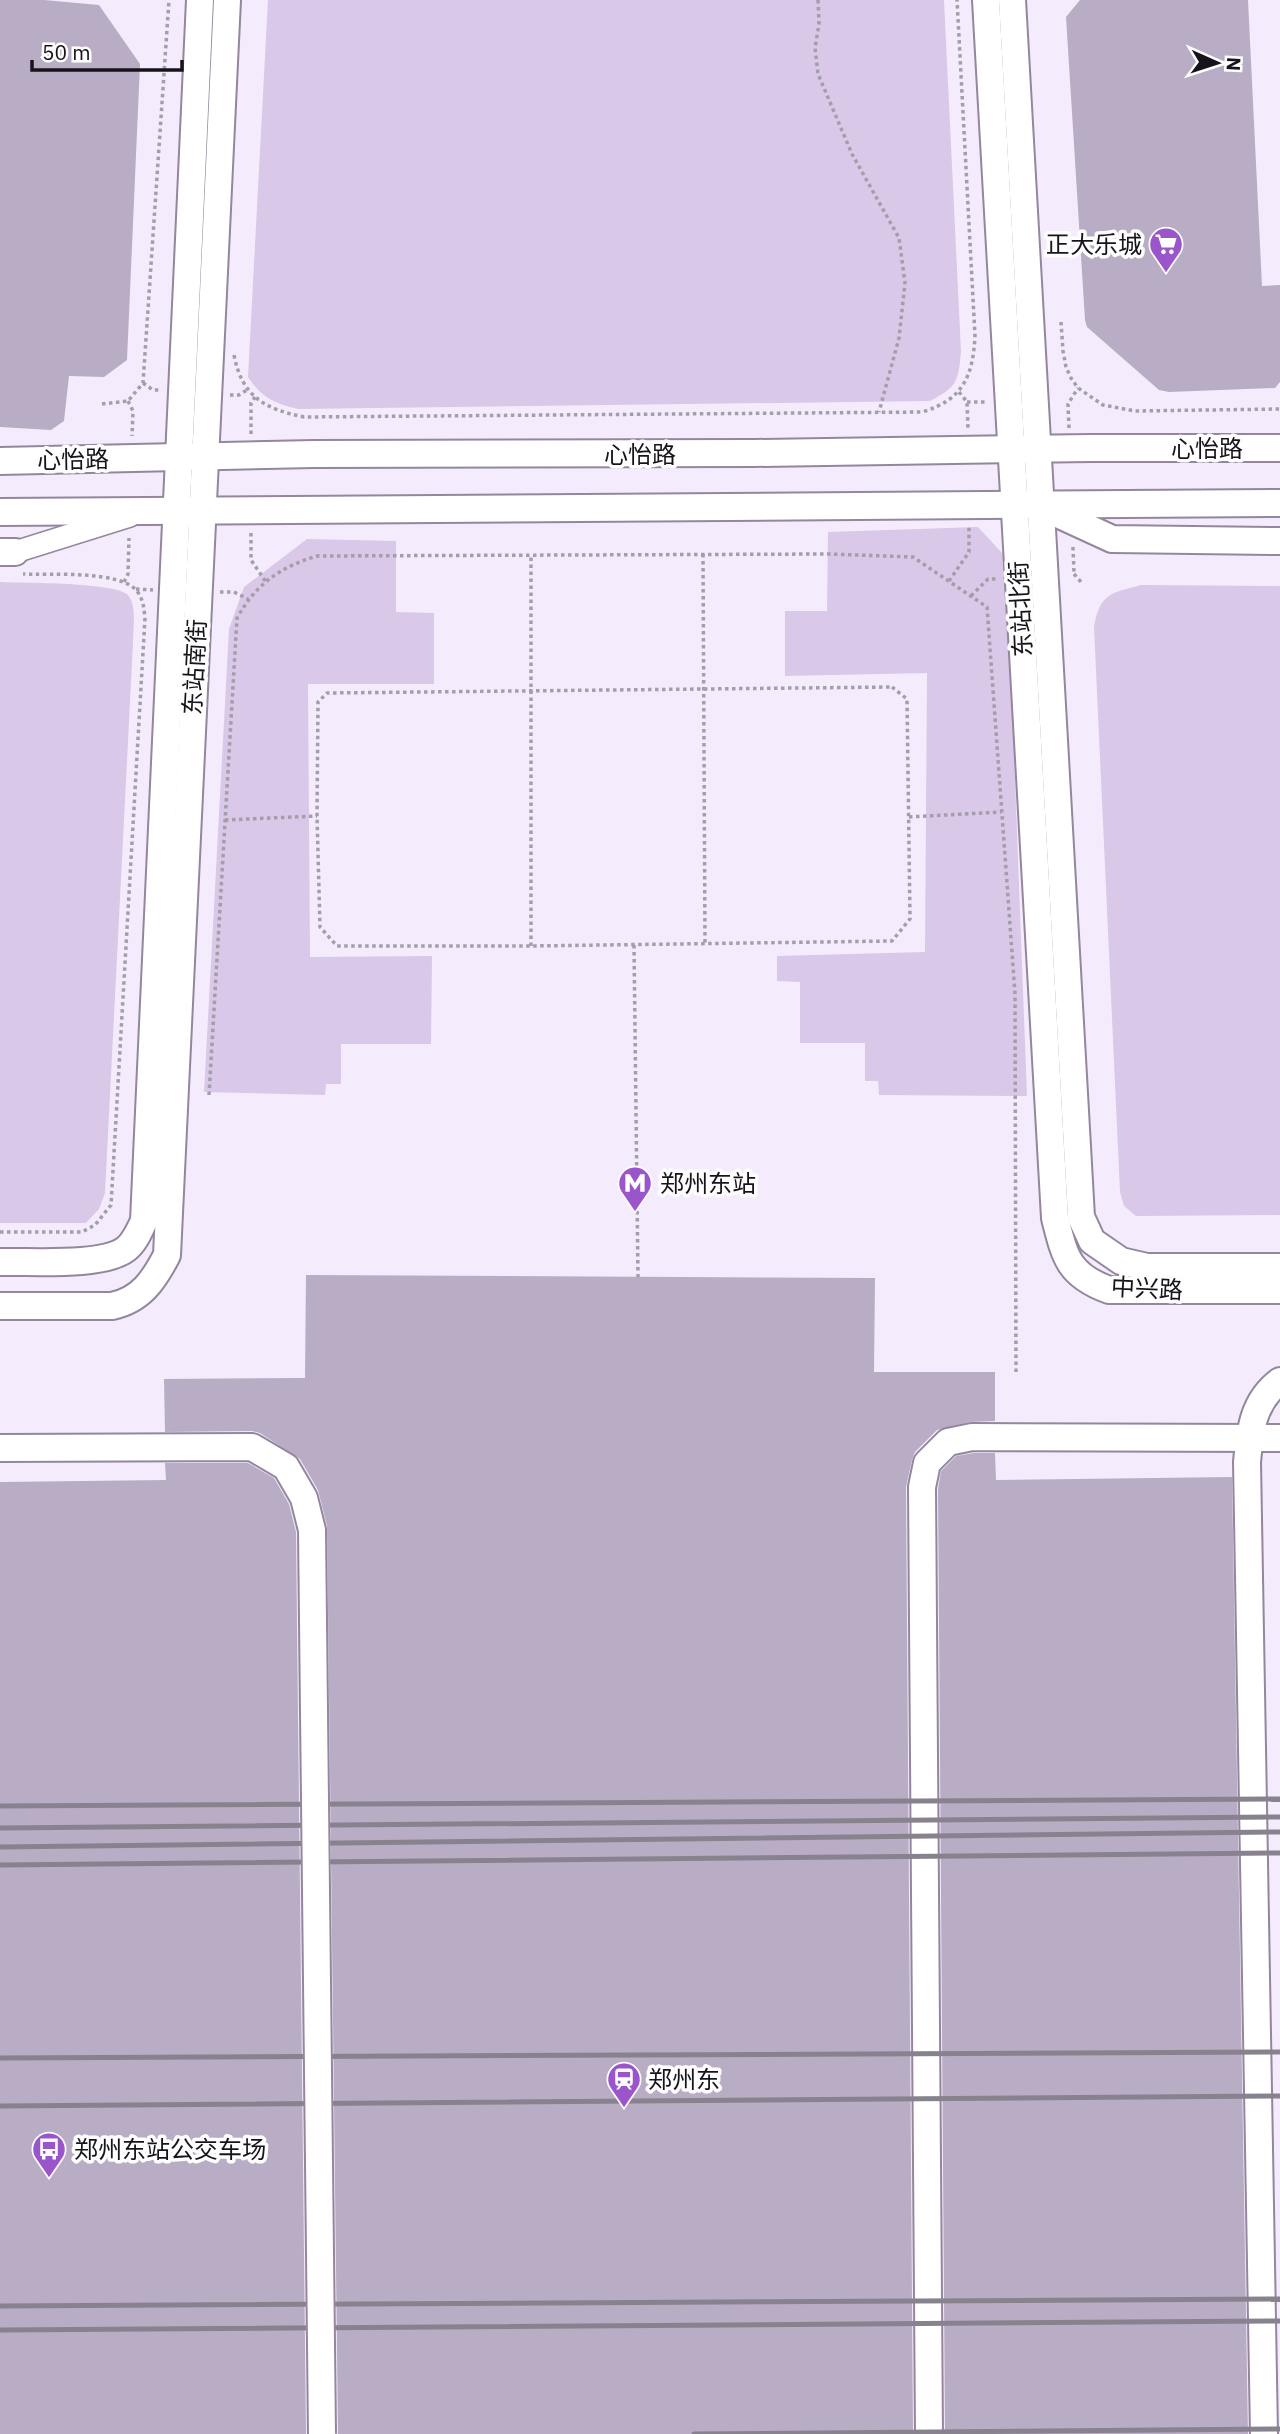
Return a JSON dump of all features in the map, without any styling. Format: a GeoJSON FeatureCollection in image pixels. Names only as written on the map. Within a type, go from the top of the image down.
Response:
{"type":"FeatureCollection","features":[{"type":"Feature","properties":{"kind":"street","name":"东站南街"},"geometry":{"type":"LineString","coordinates":[[192,457],[200,0]]}},
{"type":"Feature","properties":{"kind":"street","name":"东站南街"},"geometry":{"type":"LineString","coordinates":[[0,1262],[102,1260],[125,1250],[137,1236],[144,1221],[192,457],[227,0]]}},
{"type":"Feature","properties":{"kind":"street","name":"东站北街"},"geometry":{"type":"LineString","coordinates":[[986,0],[1011,449],[1028,506]]}},
{"type":"Feature","properties":{"kind":"street","name":"东站北街"},"geometry":{"type":"LineString","coordinates":[[1013,0],[1038,449],[1028,506],[1068,1217]]}},
{"type":"Feature","properties":{"kind":"street","name":"心怡路"},"geometry":{"type":"LineString","coordinates":[[0,461],[1280,448]]}},
{"type":"Feature","properties":{"kind":"street"},"geometry":{"type":"LineString","coordinates":[[0,512],[1280,503]]}},
{"type":"Feature","properties":{"kind":"street"},"geometry":{"type":"LineString","coordinates":[[1028,506],[1112,539],[1280,541]]}},
{"type":"Feature","properties":{"kind":"street"},"geometry":{"type":"LineString","coordinates":[[10,560],[148,511]]}},
{"type":"Feature","properties":{"kind":"street","name":"东站南街"},"geometry":{"type":"LineString","coordinates":[[0,1306],[111,1306],[125,1303],[143,1291],[155,1277],[167,1255],[189,511]]}},
{"type":"Feature","properties":{"kind":"street","name":"中兴路"},"geometry":{"type":"LineString","coordinates":[[1068,1217],[1091,1241],[1121,1261],[1147,1267],[1280,1268]]}},
{"type":"Feature","properties":{"kind":"street","name":"中兴路"},"geometry":{"type":"LineString","coordinates":[[1068,1217],[1063,1250],[1074,1269],[1088,1282],[1109,1290],[1280,1290]]}},
{"type":"Feature","properties":{"kind":"street"},"geometry":{"type":"LineString","coordinates":[[1264,2434],[1247,1462],[1254,1416],[1265,1397],[1280,1381]]}},
{"type":"Feature","properties":{"kind":"street"},"geometry":{"type":"LineString","coordinates":[[929,2434],[922,1501],[927,1463],[948,1442],[972,1437],[1280,1438]]}},
{"type":"Feature","properties":{"kind":"street"},"geometry":{"type":"LineString","coordinates":[[0,1448],[252,1447],[286,1467],[304,1498],[312,1530],[322,2434]]}},
{"type":"Feature","properties":{"kind":"path"},"geometry":{"type":"LineString","coordinates":[[102,404],[128,401],[143,383],[169,0]]}},
{"type":"Feature","properties":{"kind":"path"},"geometry":{"type":"LineString","coordinates":[[818,0],[819,24],[815,48],[818,74],[852,154],[899,238],[905,283],[899,338],[879,412]]}},
{"type":"Feature","properties":{"kind":"path"},"geometry":{"type":"LineString","coordinates":[[233,350],[237,369],[247,390],[263,405],[304,417],[922,412],[947,402],[959,392],[968,376],[974,359],[975,336],[957,0]]}},
{"type":"Feature","properties":{"kind":"path"},"geometry":{"type":"LineString","coordinates":[[1061,323],[1063,351],[1071,378],[1078,388],[1103,405],[1135,411],[1280,409]]}},
{"type":"Feature","properties":{"kind":"path"},"geometry":{"type":"LineString","coordinates":[[531,554],[531,946]]}},
{"type":"Feature","properties":{"kind":"path"},"geometry":{"type":"LineString","coordinates":[[703,554],[705,944]]}},
{"type":"Feature","properties":{"kind":"path"},"geometry":{"type":"LineString","coordinates":[[209,1096],[237,618],[248,599],[266,582],[293,563],[317,556],[827,554],[913,557],[987,607],[1015,994],[1016,1372]]}},
{"type":"Feature","properties":{"kind":"path"},"geometry":{"type":"LineString","coordinates":[[0,1232],[82,1232],[95,1225],[111,1205],[145,618],[143,603],[136,589],[109,577],[10,560]]}},
{"type":"Feature","properties":{"kind":"path"},"geometry":{"type":"LineString","coordinates":[[892,687],[907,699],[911,919],[892,941],[337,946],[320,927],[318,702],[327,693],[704,689],[892,687]]}},
{"type":"Feature","properties":{"kind":"path"},"geometry":{"type":"LineString","coordinates":[[909,817],[1002,812]]}},
{"type":"Feature","properties":{"kind":"path"},"geometry":{"type":"LineString","coordinates":[[225,820],[317,816]]}},
{"type":"Feature","properties":{"kind":"path"},"geometry":{"type":"LineString","coordinates":[[634,945],[638,1277]]}},
{"type":"Feature","properties":{"kind":"shaded area"},"geometry":{"type":"Polygon","coordinates":[[[268,0],[944,0],[961,352],[957,377],[946,392],[930,401],[298,409],[269,399],[248,377],[268,0]]]}},
{"type":"Feature","properties":{"kind":"shaded area"},"geometry":{"type":"Polygon","coordinates":[[[978,527],[1003,554],[1012,700],[1027,1096],[879,1095],[878,1081],[865,1081],[865,1043],[800,1043],[800,982],[777,981],[777,956],[925,952],[927,673],[785,676],[785,611],[827,611],[828,532],[978,527]]]}},
{"type":"Feature","properties":{"kind":"shaded area"},"geometry":{"type":"Polygon","coordinates":[[[307,539],[396,541],[396,612],[434,613],[434,684],[308,684],[310,957],[432,956],[431,1044],[341,1044],[341,1084],[326,1084],[325,1095],[204,1092],[229,629],[244,587],[307,539]]]}},
{"type":"Feature","properties":{"kind":"shaded area"},"geometry":{"type":"Polygon","coordinates":[[[0,582],[67,584],[120,591],[131,599],[134,611],[105,1193],[99,1209],[86,1223],[0,1223],[0,582]]]}},
{"type":"Feature","properties":{"kind":"shaded area"},"geometry":{"type":"Polygon","coordinates":[[[1141,585],[1280,586],[1280,1215],[1136,1216],[1124,1206],[1120,1192],[1094,627],[1100,607],[1108,596],[1141,585]]]}},
{"type":"Feature","properties":{"kind":"building"},"geometry":{"type":"Polygon","coordinates":[[[0,0],[44,0],[99,5],[140,64],[127,360],[104,377],[69,376],[64,421],[51,430],[0,427],[0,0]]]}},
{"type":"Feature","properties":{"kind":"building"},"geometry":{"type":"Polygon","coordinates":[[[1080,0],[1248,0],[1262,286],[1280,285],[1280,382],[1275,388],[1169,392],[1159,390],[1087,327],[1066,17],[1080,0]]]}},
{"type":"Feature","properties":{"kind":"building"},"geometry":{"type":"Polygon","coordinates":[[[306,1275],[875,1278],[874,1372],[995,1372],[995,1421],[969,1422],[937,1430],[915,1452],[906,1487],[913,2434],[338,2434],[327,1526],[318,1490],[300,1459],[260,1433],[165,1432],[164,1379],[305,1378],[306,1275]]]}},
{"type":"Feature","properties":{"kind":"building"},"geometry":{"type":"Polygon","coordinates":[[[995,1453],[996,1480],[1232,1477],[1248,2434],[945,2434],[938,1489],[941,1471],[956,1456],[995,1453]]]}},
{"type":"Feature","properties":{"kind":"building"},"geometry":{"type":"Polygon","coordinates":[[[165,1463],[248,1463],[274,1478],[289,1504],[296,1532],[306,2434],[0,2434],[0,1482],[166,1480],[165,1463]]]}},
{"type":"Feature","properties":{"kind":"railway"},"geometry":{"type":"LineString","coordinates":[[0,1806],[1280,1799]]}},
{"type":"Feature","properties":{"kind":"railway"},"geometry":{"type":"LineString","coordinates":[[0,1828],[1280,1817]]}},
{"type":"Feature","properties":{"kind":"railway"},"geometry":{"type":"LineString","coordinates":[[0,1847],[1280,1832]]}},
{"type":"Feature","properties":{"kind":"railway"},"geometry":{"type":"LineString","coordinates":[[0,1865],[1280,1853]]}},
{"type":"Feature","properties":{"kind":"railway"},"geometry":{"type":"LineString","coordinates":[[0,2058],[1280,2052]]}},
{"type":"Feature","properties":{"kind":"railway"},"geometry":{"type":"LineString","coordinates":[[0,2106],[1280,2096]]}},
{"type":"Feature","properties":{"kind":"railway"},"geometry":{"type":"LineString","coordinates":[[0,2306],[1280,2299]]}},
{"type":"Feature","properties":{"kind":"railway"},"geometry":{"type":"LineString","coordinates":[[0,2330],[1280,2321]]}},
{"type":"Feature","properties":{"kind":"railway"},"geometry":{"type":"LineString","coordinates":[[694,2434],[1280,2429]]}},
{"type":"Feature","properties":{"kind":"place","name":"正大乐城"},"geometry":{"type":"Point","coordinates":[1166,274]}},
{"type":"Feature","properties":{"kind":"place","name":"郑州东站"},"geometry":{"type":"Point","coordinates":[635,1213]}},
{"type":"Feature","properties":{"kind":"place","name":"郑州东"},"geometry":{"type":"Point","coordinates":[624,2109]}},
{"type":"Feature","properties":{"kind":"place","name":"郑州东站公交车场"},"geometry":{"type":"Point","coordinates":[49,2179]}}]}
